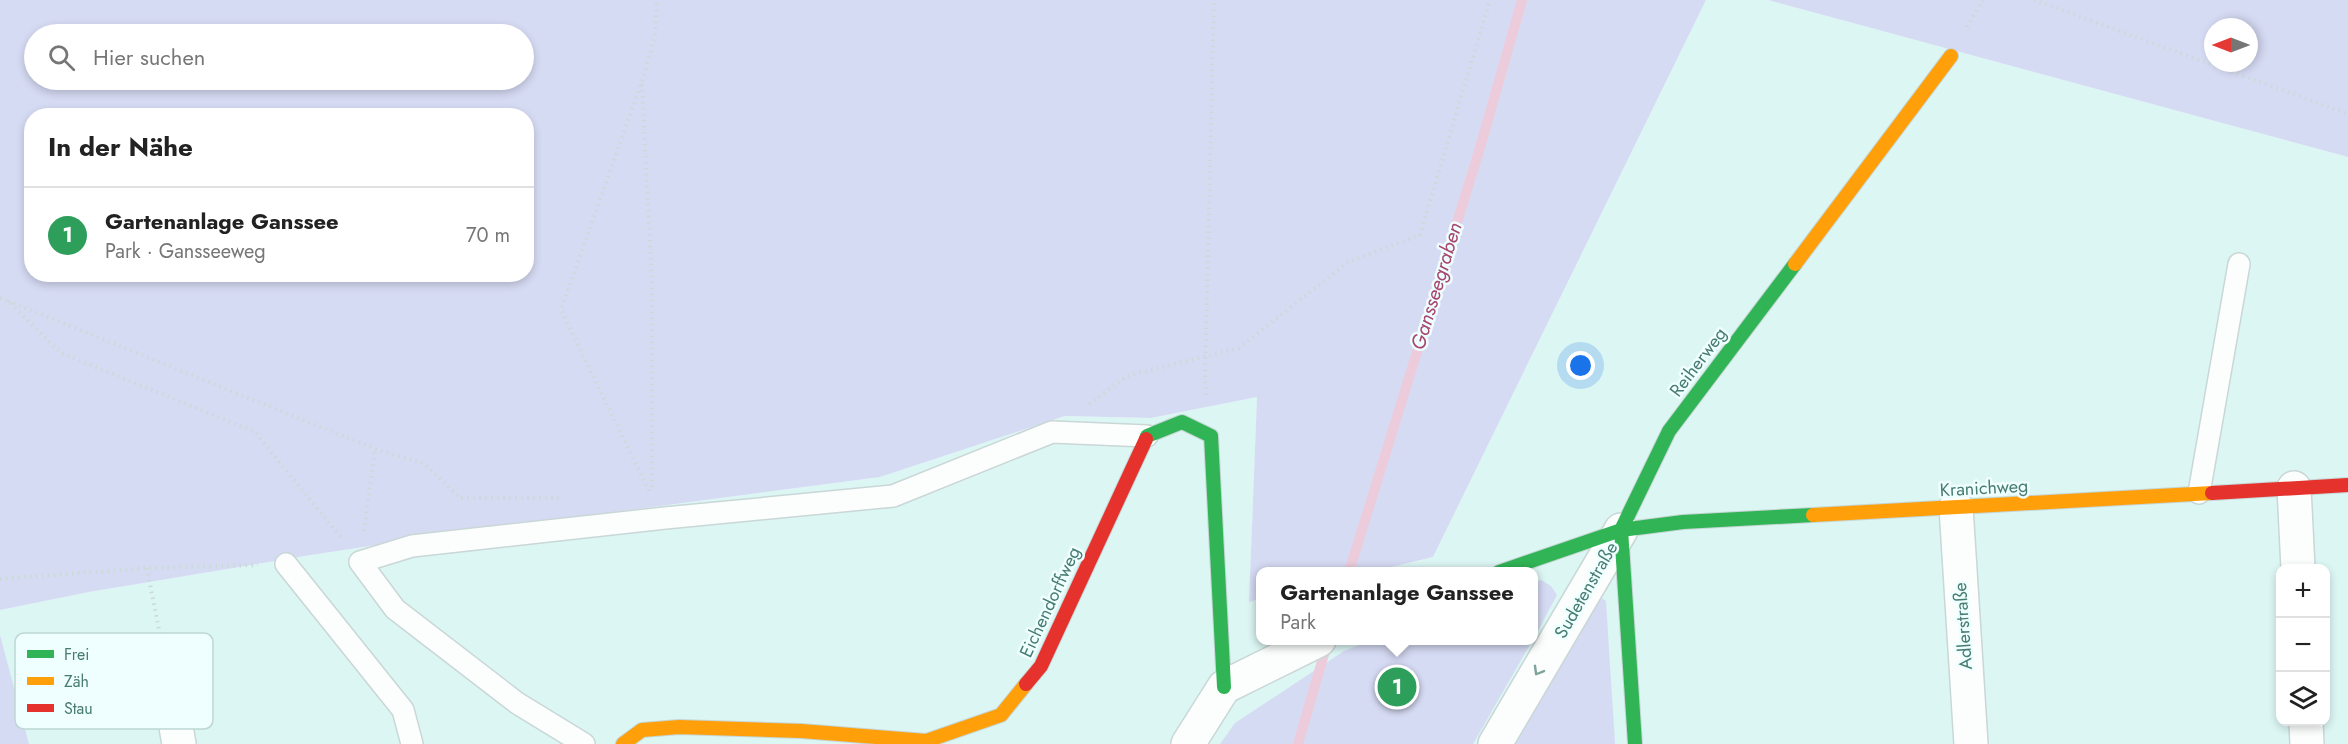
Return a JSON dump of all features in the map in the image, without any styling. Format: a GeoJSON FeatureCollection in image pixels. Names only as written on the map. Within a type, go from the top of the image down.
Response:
{"type":"FeatureCollection","features":[{"type":"Feature","properties":{"kind":"street","name":"Reiherweg"},"geometry":{"type":"LineString","coordinates":[[1635,744],[1622,530],[1669,431],[1951,56]]}},
{"type":"Feature","properties":{"kind":"street"},"geometry":{"type":"LineString","coordinates":[[1147,436],[1182,422],[1211,436],[1224,687]]}},
{"type":"Feature","properties":{"kind":"street","name":"Eichendorffweg"},"geometry":{"type":"LineString","coordinates":[[623,744],[642,730],[679,727],[801,731],[926,741],[1001,715],[1041,666],[1147,436]]}},
{"type":"Feature","properties":{"kind":"street","name":"Kranichweg"},"geometry":{"type":"LineString","coordinates":[[1514,567],[1622,530],[1683,522],[2348,485]]}},
{"type":"Feature","properties":{"kind":"street"},"geometry":{"type":"LineString","coordinates":[[2294,488],[2298,564]]}},
{"type":"Feature","properties":{"kind":"street","name":"Adlerstraße"},"geometry":{"type":"LineString","coordinates":[[1956,507],[1971,744]]}},
{"type":"Feature","properties":{"kind":"street","name":"Sudetenstraße"},"geometry":{"type":"LineString","coordinates":[[1496,744],[1622,530]]}},
{"type":"Feature","properties":{"kind":"street"},"geometry":{"type":"LineString","coordinates":[[1188,744],[1224,687],[1306,647]]}},
{"type":"Feature","properties":{"kind":"street"},"geometry":{"type":"LineString","coordinates":[[2306,726],[2307,744]]}},
{"type":"Feature","properties":{"kind":"street"},"geometry":{"type":"LineString","coordinates":[[176,729],[179,744]]}},
{"type":"Feature","properties":{"kind":"lane"},"geometry":{"type":"LineString","coordinates":[[2199,493],[2239,264]]}},
{"type":"Feature","properties":{"kind":"lane"},"geometry":{"type":"LineString","coordinates":[[584,744],[517,703],[395,609],[360,562],[412,546],[892,496],[1052,432],[1147,436]]}},
{"type":"Feature","properties":{"kind":"lane"},"geometry":{"type":"LineString","coordinates":[[286,564],[403,710],[412,744]]}},
{"type":"Feature","properties":{"kind":"path"},"geometry":{"type":"LineString","coordinates":[[642,81],[652,281],[652,497],[561,310],[656,36],[657,0]]}},
{"type":"Feature","properties":{"kind":"path"},"geometry":{"type":"LineString","coordinates":[[1211,436],[1204,379],[1214,0]]}},
{"type":"Feature","properties":{"kind":"path"},"geometry":{"type":"LineString","coordinates":[[1052,432],[1127,376],[1239,348],[1347,262],[1420,235],[1490,0]]}},
{"type":"Feature","properties":{"kind":"path"},"geometry":{"type":"LineString","coordinates":[[2034,0],[2348,114]]}},
{"type":"Feature","properties":{"kind":"path"},"geometry":{"type":"LineString","coordinates":[[0,298],[375,448],[425,464],[460,498],[568,498]]}},
{"type":"Feature","properties":{"kind":"path"},"geometry":{"type":"LineString","coordinates":[[8,301],[61,353],[255,432],[360,562]]}},
{"type":"Feature","properties":{"kind":"path"},"geometry":{"type":"LineString","coordinates":[[360,562],[375,448]]}},
{"type":"Feature","properties":{"kind":"path"},"geometry":{"type":"LineString","coordinates":[[0,579],[147,568],[286,564]]}},
{"type":"Feature","properties":{"kind":"path"},"geometry":{"type":"LineString","coordinates":[[147,568],[159,633]]}},
{"type":"Feature","properties":{"kind":"shaded area"},"geometry":{"type":"Polygon","coordinates":[[[0,0],[1706,0],[1433,557],[1392,567],[1256,567],[1256,600],[1249,602],[1257,397],[1151,418],[1065,416],[880,477],[456,533],[89,592],[0,610],[0,0]]]}},
{"type":"Feature","properties":{"kind":"shaded area"},"geometry":{"type":"Polygon","coordinates":[[[1706,0],[1768,0],[2348,157],[2348,744],[0,744],[0,610],[89,592],[456,533],[880,477],[1065,416],[1151,418],[1257,397],[1249,602],[1256,600],[1256,645],[1538,645],[1538,567],[1392,567],[1433,557],[1706,0]]]}},
{"type":"Feature","properties":{"kind":"shaded area"},"geometry":{"type":"Polygon","coordinates":[[[1768,0],[2348,0],[2348,157],[1768,0]]]}},
{"type":"Feature","properties":{"kind":"shaded area"},"geometry":{"type":"Polygon","coordinates":[[[1541,580],[1551,586],[1557,595],[1538,631],[1538,581],[1541,580]]]}},
{"type":"Feature","properties":{"kind":"shaded area"},"geometry":{"type":"Polygon","coordinates":[[[1597,595],[1606,601],[1615,744],[1515,744],[1597,595]]]}},
{"type":"Feature","properties":{"kind":"shaded area"},"geometry":{"type":"Polygon","coordinates":[[[0,635],[15,691],[15,729],[25,729],[29,744],[0,744],[0,635]]]}},
{"type":"Feature","properties":{"kind":"shaded area"},"geometry":{"type":"Polygon","coordinates":[[[1360,645],[1530,645],[1473,744],[1220,744],[1235,723],[1344,651],[1360,645]]]}},
{"type":"Feature","properties":{"kind":"waterway","name":"Gansseegraben"},"geometry":{"type":"LineString","coordinates":[[1351,567],[1479,151],[1522,0]]}},
{"type":"Feature","properties":{"kind":"waterway","name":"Gansseegraben"},"geometry":{"type":"LineString","coordinates":[[1298,744],[1327,645]]}},
{"type":"Feature","properties":{"kind":"traffic: fast"},"geometry":{"type":"LineString","coordinates":[[1635,744],[1621,530],[1669,431],[1795,264]]}},
{"type":"Feature","properties":{"kind":"traffic: fast"},"geometry":{"type":"LineString","coordinates":[[1146,439],[1147,436],[1182,422],[1211,436],[1224,687]]}},
{"type":"Feature","properties":{"kind":"traffic: fast"},"geometry":{"type":"LineString","coordinates":[[1514,567],[1621,530],[1683,522],[1813,515]]}},
{"type":"Feature","properties":{"kind":"traffic: slow"},"geometry":{"type":"LineString","coordinates":[[1795,264],[1951,56]]}},
{"type":"Feature","properties":{"kind":"traffic: slow"},"geometry":{"type":"LineString","coordinates":[[1813,515],[2212,493]]}},
{"type":"Feature","properties":{"kind":"traffic: slow"},"geometry":{"type":"LineString","coordinates":[[623,744],[642,730],[679,727],[801,731],[926,741],[1001,715],[1026,684]]}},
{"type":"Feature","properties":{"kind":"traffic: jam"},"geometry":{"type":"LineString","coordinates":[[1026,684],[1041,666],[1146,439]]}},
{"type":"Feature","properties":{"kind":"traffic: jam"},"geometry":{"type":"LineString","coordinates":[[2212,493],[2348,485]]}},
{"type":"Feature","properties":{"kind":"place","name":"Gartenanlage Ganssee"},"geometry":{"type":"Point","coordinates":[1397,687]}}]}
